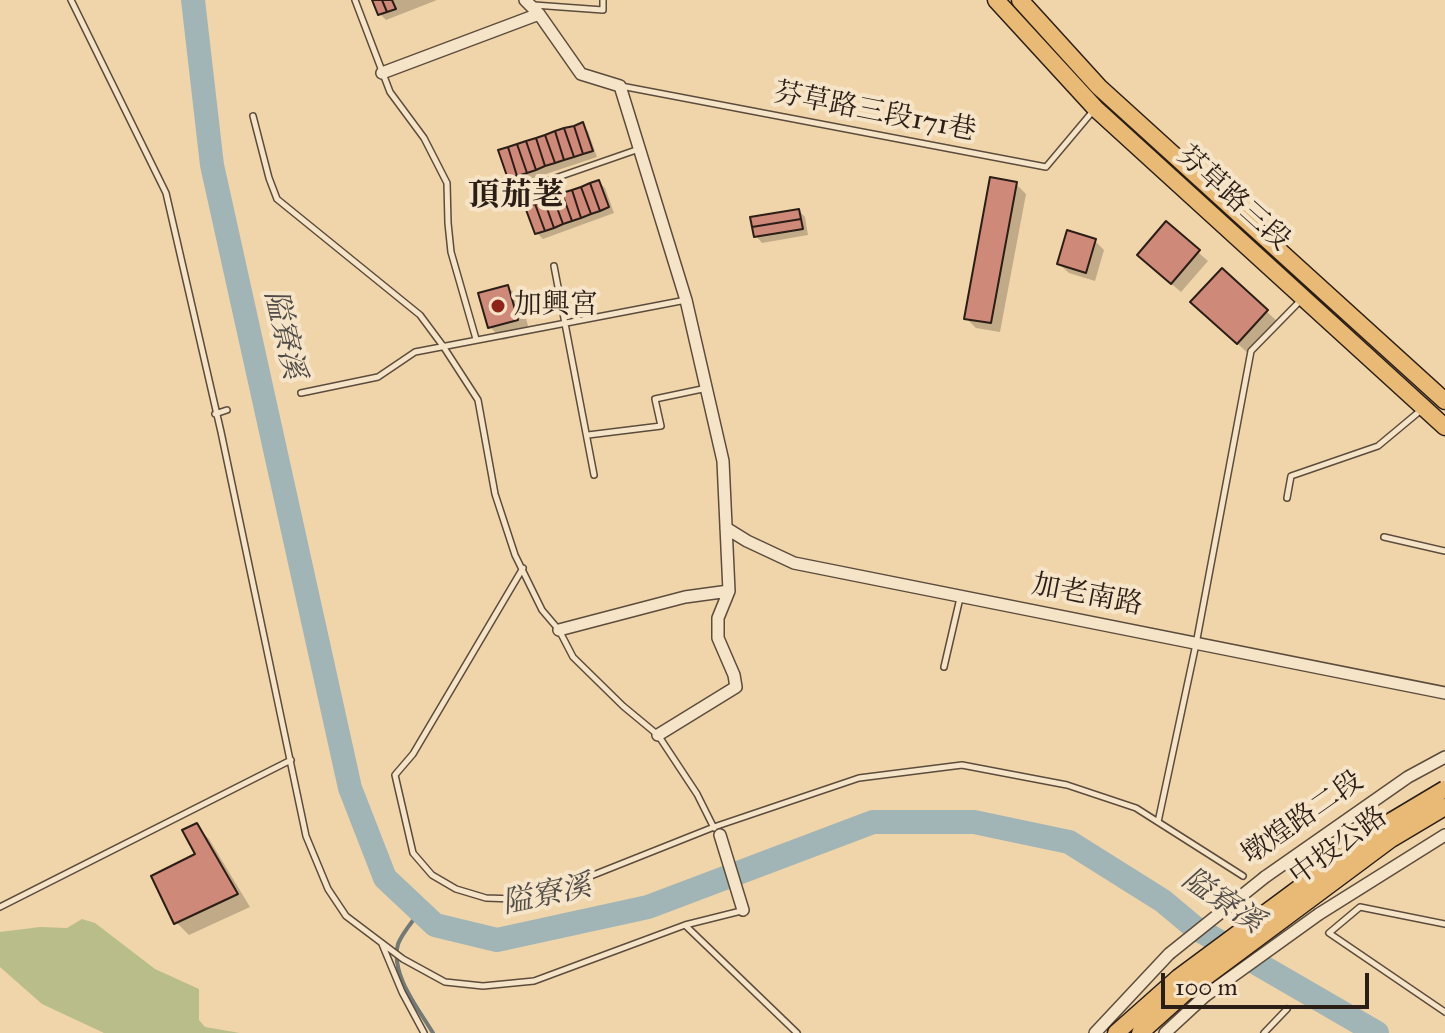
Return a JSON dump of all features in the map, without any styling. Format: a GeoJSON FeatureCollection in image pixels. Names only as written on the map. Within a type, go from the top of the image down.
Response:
{"type":"FeatureCollection","features":[{"type":"Feature","properties":{"kind":"main road","name":"芬草路三段"},"geometry":{"type":"LineString","coordinates":[[996,0],[1096,109],[1445,427]]}},
{"type":"Feature","properties":{"kind":"main road","name":"芬草路三段"},"geometry":{"type":"LineString","coordinates":[[1020,0],[1099,87],[1445,401]]}},
{"type":"Feature","properties":{"kind":"main road","name":"中投公路"},"geometry":{"type":"LineString","coordinates":[[1183,984],[1383,826],[1445,789]]}},
{"type":"Feature","properties":{"kind":"main road","name":"中投公路"},"geometry":{"type":"LineString","coordinates":[[1183,984],[1391,839],[1445,807]]}},
{"type":"Feature","properties":{"kind":"main road"},"geometry":{"type":"LineString","coordinates":[[1116,1033],[1183,984]]}},
{"type":"Feature","properties":{"kind":"main road"},"geometry":{"type":"LineString","coordinates":[[1140,1033],[1183,984]]}},
{"type":"Feature","properties":{"kind":"street"},"geometry":{"type":"LineString","coordinates":[[528,2],[581,74],[620,86],[686,300],[723,461],[729,591],[718,618],[718,638],[736,687],[658,735]]}},
{"type":"Feature","properties":{"kind":"street"},"geometry":{"type":"LineString","coordinates":[[382,73],[539,14]]}},
{"type":"Feature","properties":{"kind":"street","name":"加老南路"},"geometry":{"type":"LineString","coordinates":[[726,528],[794,563],[1445,693]]}},
{"type":"Feature","properties":{"kind":"street"},"geometry":{"type":"LineString","coordinates":[[559,630],[685,597],[729,591]]}},
{"type":"Feature","properties":{"kind":"street","name":"墩煌路二段"},"geometry":{"type":"LineString","coordinates":[[1095,1033],[1169,954],[1265,877],[1408,777],[1445,757]]}},
{"type":"Feature","properties":{"kind":"street"},"geometry":{"type":"LineString","coordinates":[[717,831],[743,910]]}},
{"type":"Feature","properties":{"kind":"street"},"geometry":{"type":"LineString","coordinates":[[1165,1033],[1205,996],[1319,914],[1445,835]]}},
{"type":"Feature","properties":{"kind":"lane"},"geometry":{"type":"LineString","coordinates":[[71,0],[166,193],[306,836],[328,889],[346,916],[403,959],[445,982],[483,986],[534,981],[685,925],[743,910]]}},
{"type":"Feature","properties":{"kind":"lane"},"geometry":{"type":"LineString","coordinates":[[355,0],[390,92],[424,138],[447,183],[451,252],[476,339]]}},
{"type":"Feature","properties":{"kind":"lane"},"geometry":{"type":"LineString","coordinates":[[528,2],[603,10],[603,0]]}},
{"type":"Feature","properties":{"kind":"lane","name":"芬草路三段171巷"},"geometry":{"type":"LineString","coordinates":[[620,86],[1046,167],[1096,109]]}},
{"type":"Feature","properties":{"kind":"lane"},"geometry":{"type":"LineString","coordinates":[[253,116],[277,199],[420,315],[443,346],[478,400],[495,494],[515,555],[542,610],[559,630],[573,657],[658,735],[717,831]]}},
{"type":"Feature","properties":{"kind":"lane"},"geometry":{"type":"LineString","coordinates":[[515,192],[640,148]]}},
{"type":"Feature","properties":{"kind":"lane"},"geometry":{"type":"LineString","coordinates":[[554,266],[594,475]]}},
{"type":"Feature","properties":{"kind":"lane"},"geometry":{"type":"LineString","coordinates":[[1158,822],[1196,644],[1251,351],[1303,298]]}},
{"type":"Feature","properties":{"kind":"lane"},"geometry":{"type":"LineString","coordinates":[[301,393],[378,377],[415,352],[686,300]]}},
{"type":"Feature","properties":{"kind":"lane"},"geometry":{"type":"LineString","coordinates":[[588,435],[661,426],[655,399],[708,388]]}},
{"type":"Feature","properties":{"kind":"lane"},"geometry":{"type":"LineString","coordinates":[[1287,498],[1291,476],[1378,446],[1424,408]]}},
{"type":"Feature","properties":{"kind":"lane"},"geometry":{"type":"LineString","coordinates":[[215,414],[227,410]]}},
{"type":"Feature","properties":{"kind":"lane"},"geometry":{"type":"LineString","coordinates":[[1384,537],[1445,551]]}},
{"type":"Feature","properties":{"kind":"lane"},"geometry":{"type":"LineString","coordinates":[[523,568],[413,754],[395,775],[413,853],[432,875],[456,889],[486,898],[515,899],[548,893],[859,778],[962,765],[1067,785],[1136,808],[1243,876]]}},
{"type":"Feature","properties":{"kind":"lane"},"geometry":{"type":"LineString","coordinates":[[944,667],[960,596]]}},
{"type":"Feature","properties":{"kind":"lane"},"geometry":{"type":"LineString","coordinates":[[0,907],[291,760]]}},
{"type":"Feature","properties":{"kind":"lane"},"geometry":{"type":"LineString","coordinates":[[1445,924],[1360,907],[1329,933],[1445,1012]]}},
{"type":"Feature","properties":{"kind":"lane"},"geometry":{"type":"LineString","coordinates":[[685,925],[797,1033]]}},
{"type":"Feature","properties":{"kind":"lane"},"geometry":{"type":"LineString","coordinates":[[382,943],[402,992],[424,1033]]}},
{"type":"Feature","properties":{"kind":"lane"},"geometry":{"type":"LineString","coordinates":[[1264,1033],[1287,1009]]}},
{"type":"Feature","properties":{"kind":"green space"},"geometry":{"type":"Polygon","coordinates":[[[82,919],[95,923],[155,969],[199,989],[199,1020],[205,1027],[240,1033],[104,1033],[42,1004],[0,967],[0,932],[40,927],[67,928],[82,919]]]}},
{"type":"Feature","properties":{"kind":"building"},"geometry":{"type":"Polygon","coordinates":[[[372,0],[382,0],[387,12],[378,15],[372,0]]]}},
{"type":"Feature","properties":{"kind":"building"},"geometry":{"type":"Polygon","coordinates":[[[382,0],[392,0],[396,9],[387,12],[382,0]]]}},
{"type":"Feature","properties":{"kind":"building"},"geometry":{"type":"Polygon","coordinates":[[[583,122],[593,151],[583,154],[574,126],[583,122]]]}},
{"type":"Feature","properties":{"kind":"building"},"geometry":{"type":"Polygon","coordinates":[[[574,126],[583,154],[574,157],[564,128],[574,126]]]}},
{"type":"Feature","properties":{"kind":"building"},"geometry":{"type":"Polygon","coordinates":[[[564,128],[574,157],[564,160],[555,131],[564,128]]]}},
{"type":"Feature","properties":{"kind":"building"},"geometry":{"type":"Polygon","coordinates":[[[555,131],[564,160],[555,163],[545,135],[555,131]]]}},
{"type":"Feature","properties":{"kind":"building"},"geometry":{"type":"Polygon","coordinates":[[[545,135],[555,163],[545,166],[536,138],[545,135]]]}},
{"type":"Feature","properties":{"kind":"building"},"geometry":{"type":"Polygon","coordinates":[[[536,138],[545,166],[536,170],[526,141],[536,138]]]}},
{"type":"Feature","properties":{"kind":"building"},"geometry":{"type":"Polygon","coordinates":[[[526,141],[536,170],[527,173],[517,144],[526,141]]]}},
{"type":"Feature","properties":{"kind":"building"},"geometry":{"type":"Polygon","coordinates":[[[517,144],[527,173],[517,176],[508,147],[517,144]]]}},
{"type":"Feature","properties":{"kind":"building"},"geometry":{"type":"Polygon","coordinates":[[[508,147],[517,176],[508,179],[498,150],[508,147]]]}},
{"type":"Feature","properties":{"kind":"building"},"geometry":{"type":"Polygon","coordinates":[[[990,177],[1017,182],[991,323],[964,319],[990,177]]]}},
{"type":"Feature","properties":{"kind":"building"},"geometry":{"type":"Polygon","coordinates":[[[599,180],[609,207],[600,211],[590,183],[599,180]]]}},
{"type":"Feature","properties":{"kind":"building"},"geometry":{"type":"Polygon","coordinates":[[[590,183],[600,211],[591,214],[581,187],[590,183]]]}},
{"type":"Feature","properties":{"kind":"building"},"geometry":{"type":"Polygon","coordinates":[[[581,187],[591,214],[581,218],[572,190],[581,187]]]}},
{"type":"Feature","properties":{"kind":"building"},"geometry":{"type":"Polygon","coordinates":[[[572,190],[581,218],[572,221],[562,193],[572,190]]]}},
{"type":"Feature","properties":{"kind":"building"},"geometry":{"type":"Polygon","coordinates":[[[562,193],[572,221],[563,224],[553,197],[562,193]]]}},
{"type":"Feature","properties":{"kind":"building"},"geometry":{"type":"Polygon","coordinates":[[[553,197],[563,224],[554,228],[544,200],[553,197]]]}},
{"type":"Feature","properties":{"kind":"building"},"geometry":{"type":"Polygon","coordinates":[[[544,200],[554,228],[545,231],[535,204],[544,200]]]}},
{"type":"Feature","properties":{"kind":"building"},"geometry":{"type":"Polygon","coordinates":[[[535,204],[545,231],[535,234],[525,207],[535,204]]]}},
{"type":"Feature","properties":{"kind":"building"},"geometry":{"type":"Polygon","coordinates":[[[799,209],[801,219],[752,227],[750,217],[799,209]]]}},
{"type":"Feature","properties":{"kind":"building"},"geometry":{"type":"Polygon","coordinates":[[[801,219],[803,229],[754,237],[752,227],[801,219]]]}},
{"type":"Feature","properties":{"kind":"building"},"geometry":{"type":"Polygon","coordinates":[[[1166,221],[1200,250],[1171,284],[1137,255],[1166,221]]]}},
{"type":"Feature","properties":{"kind":"building"},"geometry":{"type":"Polygon","coordinates":[[[1067,230],[1096,239],[1086,273],[1057,264],[1067,230]]]}},
{"type":"Feature","properties":{"kind":"building"},"geometry":{"type":"Polygon","coordinates":[[[1222,268],[1268,310],[1237,344],[1190,302],[1222,268]]]}},
{"type":"Feature","properties":{"kind":"building","name":"加興宮"},"geometry":{"type":"Polygon","coordinates":[[[508,285],[518,320],[488,328],[478,293],[508,285]]]}},
{"type":"Feature","properties":{"kind":"building"},"geometry":{"type":"Polygon","coordinates":[[[197,823],[238,894],[174,924],[151,876],[195,854],[182,830],[197,823]]]}},
{"type":"Feature","properties":{"kind":"waterway","name":"隘寮溪"},"geometry":{"type":"LineString","coordinates":[[193,0],[212,165],[350,788],[385,878],[435,925],[497,940],[648,907],[873,822],[974,822],[1069,842],[1163,901],[1194,927],[1377,1033]]}},
{"type":"Feature","properties":{"kind":"waterway"},"geometry":{"type":"LineString","coordinates":[[420,911],[398,944],[398,967],[407,990],[433,1033]]}},
{"type":"Feature","properties":{"kind":"place","name":"加興宮"},"geometry":{"type":"Point","coordinates":[498,306]}},
{"type":"Feature","properties":{"kind":"district","name":"頂茄荖"},"geometry":{"type":"Point","coordinates":[516,197]}}]}
